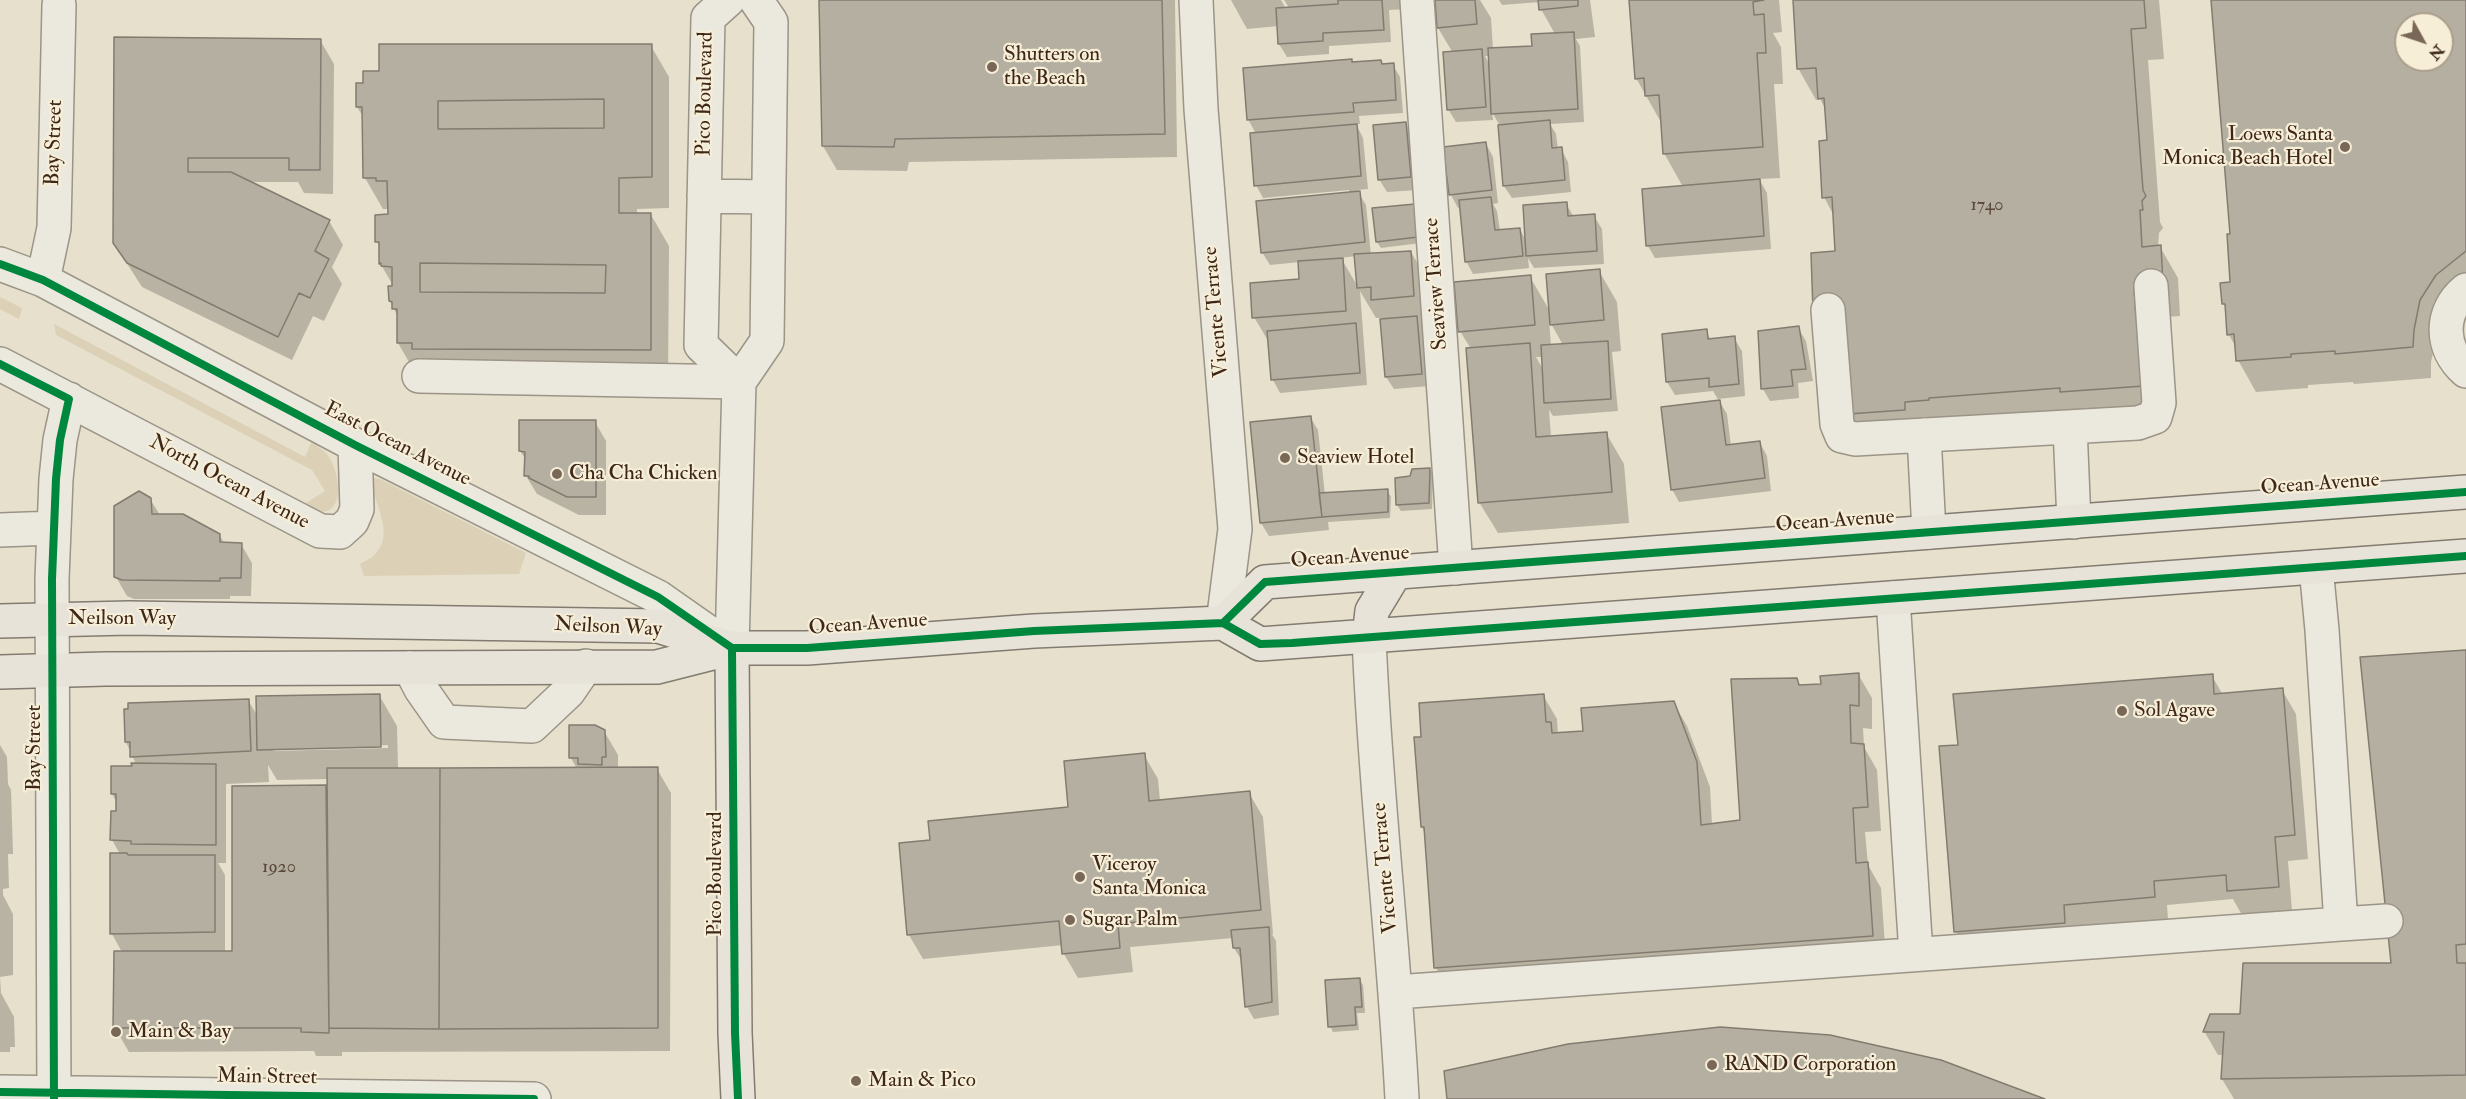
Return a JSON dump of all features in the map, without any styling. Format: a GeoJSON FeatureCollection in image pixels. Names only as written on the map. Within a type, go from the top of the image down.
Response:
{"type":"FeatureCollection","features":[{"type":"Feature","properties":{"kind":"main road","name":"Ocean Avenue"},"geometry":{"type":"LineString","coordinates":[[732,648],[807,648],[1034,631],[1223,623],[1264,582],[2466,492]]}},
{"type":"Feature","properties":{"kind":"main road"},"geometry":{"type":"LineString","coordinates":[[1223,623],[1260,644],[2466,556]]}},
{"type":"Feature","properties":{"kind":"main road"},"geometry":{"type":"LineString","coordinates":[[1369,637],[1372,611],[1395,573]]}},
{"type":"Feature","properties":{"kind":"main road","name":"Neilson Way"},"geometry":{"type":"LineString","coordinates":[[0,621],[129,618],[658,626],[732,648]]}},
{"type":"Feature","properties":{"kind":"main road","name":"Neilson Way"},"geometry":{"type":"LineString","coordinates":[[0,672],[657,666],[732,648]]}},
{"type":"Feature","properties":{"kind":"main road","name":"Pico Boulevard"},"geometry":{"type":"LineString","coordinates":[[732,648],[735,1033],[738,1099]]}},
{"type":"Feature","properties":{"kind":"street","name":"Pico Boulevard"},"geometry":{"type":"LineString","coordinates":[[728,0],[708,18],[701,345],[739,382],[732,648]]}},
{"type":"Feature","properties":{"kind":"street"},"geometry":{"type":"LineString","coordinates":[[419,376],[739,382],[767,340],[771,22],[756,0]]}},
{"type":"Feature","properties":{"kind":"street","name":"Vicente Terrace"},"geometry":{"type":"LineString","coordinates":[[1196,0],[1201,109],[1235,529],[1223,623]]}},
{"type":"Feature","properties":{"kind":"street","name":"Seaview Terrace"},"geometry":{"type":"LineString","coordinates":[[1418,0],[1456,568]]}},
{"type":"Feature","properties":{"kind":"street","name":"Bay Street"},"geometry":{"type":"LineString","coordinates":[[43,280],[54,228],[62,2]]}},
{"type":"Feature","properties":{"kind":"street"},"geometry":{"type":"LineString","coordinates":[[704,196],[769,197]]}},
{"type":"Feature","properties":{"kind":"street"},"geometry":{"type":"LineString","coordinates":[[0,264],[43,280]]}},
{"type":"Feature","properties":{"kind":"street","name":"East Ocean Avenue"},"geometry":{"type":"LineString","coordinates":[[43,280],[355,444],[658,597],[732,648]]}},
{"type":"Feature","properties":{"kind":"street"},"geometry":{"type":"LineString","coordinates":[[1828,310],[1837,424],[1842,436],[1856,439],[2138,423],[2155,417],[2159,402],[2151,286]]}},
{"type":"Feature","properties":{"kind":"street"},"geometry":{"type":"LineString","coordinates":[[2466,290],[2448,312],[2445,328],[2447,344],[2454,359],[2466,371]]}},
{"type":"Feature","properties":{"kind":"street"},"geometry":{"type":"LineString","coordinates":[[0,364],[69,399]]}},
{"type":"Feature","properties":{"kind":"street","name":"Bay Street"},"geometry":{"type":"LineString","coordinates":[[54,1096],[54,528],[59,450],[69,399]]}},
{"type":"Feature","properties":{"kind":"street","name":"North Ocean Avenue"},"geometry":{"type":"LineString","coordinates":[[69,399],[320,531],[340,532],[352,520],[357,509],[355,444]]}},
{"type":"Feature","properties":{"kind":"street"},"geometry":{"type":"LineString","coordinates":[[2070,427],[2074,522]]}},
{"type":"Feature","properties":{"kind":"street"},"geometry":{"type":"LineString","coordinates":[[1924,435],[1929,532]]}},
{"type":"Feature","properties":{"kind":"street"},"geometry":{"type":"LineString","coordinates":[[0,530],[54,528]]}},
{"type":"Feature","properties":{"kind":"street"},"geometry":{"type":"LineString","coordinates":[[2316,567],[2341,924]]}},
{"type":"Feature","properties":{"kind":"street"},"geometry":{"type":"LineString","coordinates":[[1893,598],[1916,954]]}},
{"type":"Feature","properties":{"kind":"street","name":"Vicente Terrace"},"geometry":{"type":"LineString","coordinates":[[1369,637],[1371,692],[1396,992],[1402,1099]]}},
{"type":"Feature","properties":{"kind":"street"},"geometry":{"type":"LineString","coordinates":[[410,668],[421,689],[444,722],[532,726],[568,692],[586,666]]}},
{"type":"Feature","properties":{"kind":"street"},"geometry":{"type":"LineString","coordinates":[[1396,992],[2386,921]]}},
{"type":"Feature","properties":{"kind":"street","name":"Main Street"},"geometry":{"type":"LineString","coordinates":[[0,1092],[54,1096],[534,1099]]}},
{"type":"Feature","properties":{"kind":"shaded area"},"geometry":{"type":"Polygon","coordinates":[[[0,297],[22,308],[19,319],[0,309],[0,297]]]}},
{"type":"Feature","properties":{"kind":"shaded area"},"geometry":{"type":"Polygon","coordinates":[[[54,324],[305,457],[312,441],[327,455],[335,469],[338,492],[334,506],[323,512],[306,508],[306,503],[325,491],[312,470],[56,335],[54,324]]]}},
{"type":"Feature","properties":{"kind":"shaded area"},"geometry":{"type":"Polygon","coordinates":[[[374,478],[526,553],[519,574],[364,576],[360,564],[375,555],[383,537],[382,519],[371,483],[374,478]]]}},
{"type":"Feature","properties":{"kind":"building","name":"Shutters on the Beach"},"geometry":{"type":"Polygon","coordinates":[[[819,0],[1162,0],[1165,134],[895,139],[894,147],[822,146],[819,0]]]}},
{"type":"Feature","properties":{"kind":"building"},"geometry":{"type":"Polygon","coordinates":[[[1338,0],[1382,0],[1384,30],[1323,33],[1323,41],[1278,44],[1276,8],[1338,4],[1338,0]]]}},
{"type":"Feature","properties":{"kind":"building"},"geometry":{"type":"Polygon","coordinates":[[[1435,0],[1475,0],[1477,24],[1437,28],[1435,0]]]}},
{"type":"Feature","properties":{"kind":"building"},"geometry":{"type":"Polygon","coordinates":[[[1538,0],[1578,0],[1578,6],[1539,10],[1538,0]]]}},
{"type":"Feature","properties":{"kind":"building"},"geometry":{"type":"Polygon","coordinates":[[[1629,0],[1764,0],[1753,2],[1754,15],[1764,14],[1766,53],[1757,53],[1763,147],[1663,154],[1659,95],[1645,96],[1644,78],[1635,79],[1629,0]]]}},
{"type":"Feature","properties":{"kind":"building"},"geometry":{"type":"Polygon","coordinates":[[[1793,0],[2144,0],[2146,28],[2131,29],[2143,190],[2146,196],[2142,201],[2143,210],[2140,210],[2142,247],[2161,245],[2163,285],[2134,287],[2136,318],[2139,318],[2144,386],[2060,392],[2060,388],[1929,398],[1929,400],[1905,402],[1905,410],[1848,414],[1813,311],[1811,253],[1835,251],[1832,197],[1822,198],[1819,141],[1827,140],[1824,98],[1818,99],[1816,68],[1797,69],[1793,0]]]}},
{"type":"Feature","properties":{"kind":"building","name":"Loews Santa Monica Beach Hotel"},"geometry":{"type":"Polygon","coordinates":[[[2211,0],[2466,0],[2466,251],[2436,275],[2420,300],[2413,347],[2335,354],[2335,351],[2291,354],[2291,357],[2236,361],[2234,334],[2227,335],[2225,304],[2222,304],[2220,283],[2230,282],[2227,234],[2230,234],[2211,0]]]}},
{"type":"Feature","properties":{"kind":"building"},"geometry":{"type":"Polygon","coordinates":[[[1574,32],[1578,109],[1491,114],[1488,48],[1532,46],[1531,34],[1574,32]]]}},
{"type":"Feature","properties":{"kind":"building"},"geometry":{"type":"Polygon","coordinates":[[[114,37],[321,39],[320,170],[289,170],[289,158],[188,158],[188,172],[231,172],[330,220],[315,251],[329,259],[310,298],[299,293],[278,337],[127,263],[113,243],[114,37]]]}},
{"type":"Feature","properties":{"kind":"building"},"geometry":{"type":"Polygon","coordinates":[[[379,44],[652,44],[652,177],[619,178],[619,213],[651,213],[651,350],[412,349],[412,343],[397,343],[397,309],[392,309],[388,286],[392,286],[392,267],[379,264],[379,242],[375,242],[375,215],[388,214],[387,181],[363,178],[362,107],[356,107],[356,83],[363,83],[363,71],[379,71],[379,44]],[[604,99],[438,101],[438,129],[604,128],[604,99]],[[420,263],[420,292],[605,293],[606,265],[420,263]]]}},
{"type":"Feature","properties":{"kind":"building"},"geometry":{"type":"Polygon","coordinates":[[[1482,49],[1486,107],[1447,110],[1443,52],[1482,49]]]}},
{"type":"Feature","properties":{"kind":"building"},"geometry":{"type":"Polygon","coordinates":[[[1352,59],[1352,62],[1381,60],[1382,64],[1394,63],[1396,100],[1353,103],[1354,112],[1247,120],[1243,68],[1352,59]]]}},
{"type":"Feature","properties":{"kind":"building"},"geometry":{"type":"Polygon","coordinates":[[[1550,120],[1552,148],[1562,147],[1565,180],[1503,186],[1498,125],[1550,120]]]}},
{"type":"Feature","properties":{"kind":"building"},"geometry":{"type":"Polygon","coordinates":[[[1406,122],[1411,177],[1378,180],[1373,125],[1406,122]]]}},
{"type":"Feature","properties":{"kind":"building"},"geometry":{"type":"Polygon","coordinates":[[[1357,124],[1361,176],[1254,186],[1250,133],[1357,124]]]}},
{"type":"Feature","properties":{"kind":"building"},"geometry":{"type":"Polygon","coordinates":[[[1486,142],[1492,190],[1449,195],[1443,147],[1486,142]]]}},
{"type":"Feature","properties":{"kind":"building"},"geometry":{"type":"Polygon","coordinates":[[[1760,179],[1764,236],[1646,246],[1642,189],[1760,179]]]}},
{"type":"Feature","properties":{"kind":"building"},"geometry":{"type":"Polygon","coordinates":[[[1360,191],[1365,242],[1261,253],[1256,201],[1360,191]]]}},
{"type":"Feature","properties":{"kind":"building"},"geometry":{"type":"Polygon","coordinates":[[[1491,197],[1495,230],[1520,228],[1523,256],[1465,262],[1459,200],[1491,197]]]}},
{"type":"Feature","properties":{"kind":"building"},"geometry":{"type":"Polygon","coordinates":[[[1567,202],[1568,216],[1595,214],[1597,251],[1526,256],[1523,205],[1567,202]]]}},
{"type":"Feature","properties":{"kind":"building"},"geometry":{"type":"Polygon","coordinates":[[[1415,204],[1418,237],[1376,242],[1372,208],[1415,204]]]}},
{"type":"Feature","properties":{"kind":"building"},"geometry":{"type":"Polygon","coordinates":[[[1411,251],[1414,296],[1371,300],[1371,287],[1357,288],[1354,254],[1411,251]]]}},
{"type":"Feature","properties":{"kind":"building"},"geometry":{"type":"Polygon","coordinates":[[[1343,258],[1346,311],[1252,318],[1250,283],[1299,279],[1298,261],[1343,258]]]}},
{"type":"Feature","properties":{"kind":"building"},"geometry":{"type":"Polygon","coordinates":[[[1600,269],[1604,320],[1550,325],[1546,274],[1600,269]]]}},
{"type":"Feature","properties":{"kind":"building"},"geometry":{"type":"Polygon","coordinates":[[[1531,275],[1535,325],[1458,332],[1454,282],[1531,275]]]}},
{"type":"Feature","properties":{"kind":"building"},"geometry":{"type":"Polygon","coordinates":[[[1417,316],[1422,374],[1385,377],[1380,319],[1417,316]]]}},
{"type":"Feature","properties":{"kind":"building"},"geometry":{"type":"Polygon","coordinates":[[[1356,323],[1360,373],[1271,380],[1267,331],[1356,323]]]}},
{"type":"Feature","properties":{"kind":"building"},"geometry":{"type":"Polygon","coordinates":[[[1799,326],[1806,369],[1791,370],[1793,386],[1761,389],[1758,331],[1799,326]]]}},
{"type":"Feature","properties":{"kind":"building"},"geometry":{"type":"Polygon","coordinates":[[[1707,329],[1708,339],[1735,336],[1739,384],[1709,387],[1709,378],[1666,382],[1662,334],[1707,329]]]}},
{"type":"Feature","properties":{"kind":"building"},"geometry":{"type":"Polygon","coordinates":[[[1608,341],[1611,399],[1544,403],[1541,345],[1608,341]]]}},
{"type":"Feature","properties":{"kind":"building"},"geometry":{"type":"Polygon","coordinates":[[[1530,343],[1536,437],[1607,432],[1612,492],[1478,503],[1466,348],[1530,343]]]}},
{"type":"Feature","properties":{"kind":"building"},"geometry":{"type":"Polygon","coordinates":[[[1720,400],[1726,445],[1760,441],[1765,478],[1671,490],[1661,407],[1720,400]]]}},
{"type":"Feature","properties":{"kind":"building","name":"Seaview Hotel"},"geometry":{"type":"Polygon","coordinates":[[[1311,416],[1322,517],[1260,523],[1250,422],[1311,416]]]}},
{"type":"Feature","properties":{"kind":"building"},"geometry":{"type":"Polygon","coordinates":[[[519,420],[596,420],[596,497],[567,497],[529,476],[524,476],[525,452],[519,451],[519,420]]]}},
{"type":"Feature","properties":{"kind":"building"},"geometry":{"type":"Polygon","coordinates":[[[1430,468],[1429,503],[1396,505],[1395,478],[1410,476],[1412,469],[1430,468]]]}},
{"type":"Feature","properties":{"kind":"building"},"geometry":{"type":"Polygon","coordinates":[[[1388,489],[1388,512],[1322,517],[1319,493],[1388,489]]]}},
{"type":"Feature","properties":{"kind":"building"},"geometry":{"type":"Polygon","coordinates":[[[139,491],[151,498],[152,514],[183,514],[220,534],[220,542],[242,543],[241,578],[220,578],[220,581],[122,580],[114,577],[114,506],[139,491]]]}},
{"type":"Feature","properties":{"kind":"building"},"geometry":{"type":"Polygon","coordinates":[[[2466,650],[2466,944],[2456,945],[2457,963],[2466,963],[2466,1075],[2221,1079],[2224,1032],[2203,1032],[2210,1014],[2240,1014],[2243,963],[2391,963],[2360,657],[2466,650]]]}},
{"type":"Feature","properties":{"kind":"building"},"geometry":{"type":"Polygon","coordinates":[[[1859,673],[1859,706],[1850,705],[1851,743],[1864,744],[1868,807],[1853,808],[1856,863],[1868,862],[1873,936],[1434,968],[1424,827],[1421,827],[1414,737],[1421,737],[1419,703],[1544,694],[1546,722],[1551,722],[1552,733],[1583,731],[1581,708],[1674,701],[1697,762],[1701,825],[1740,820],[1731,679],[1797,678],[1799,685],[1821,684],[1820,676],[1859,673]]]}},
{"type":"Feature","properties":{"kind":"building"},"geometry":{"type":"Polygon","coordinates":[[[2213,674],[2214,694],[2283,688],[2295,835],[2275,837],[2279,887],[2227,891],[2226,875],[2154,881],[2155,897],[2064,905],[2065,923],[1954,932],[1939,746],[1958,745],[1953,694],[2213,674]]]}},
{"type":"Feature","properties":{"kind":"building"},"geometry":{"type":"Polygon","coordinates":[[[380,694],[381,747],[257,750],[256,696],[380,694]]]}},
{"type":"Feature","properties":{"kind":"building"},"geometry":{"type":"Polygon","coordinates":[[[249,699],[251,751],[130,757],[130,742],[125,742],[124,709],[128,709],[128,703],[249,699]]]}},
{"type":"Feature","properties":{"kind":"building"},"geometry":{"type":"Polygon","coordinates":[[[569,725],[595,725],[605,730],[606,757],[602,757],[602,765],[578,764],[578,758],[569,758],[569,725]]]}},
{"type":"Feature","properties":{"kind":"building","name":"Viceroy Santa Monica"},"geometry":{"type":"Polygon","coordinates":[[[1145,753],[1149,801],[1250,791],[1261,910],[1118,924],[1120,948],[1062,954],[1059,921],[907,935],[899,843],[930,840],[928,821],[1068,807],[1064,761],[1145,753]]]}},
{"type":"Feature","properties":{"kind":"building"},"geometry":{"type":"Polygon","coordinates":[[[131,763],[216,764],[216,845],[131,844],[131,841],[110,840],[111,811],[116,811],[116,794],[111,794],[111,766],[132,766],[131,763]]]}},
{"type":"Feature","properties":{"kind":"building"},"geometry":{"type":"Polygon","coordinates":[[[658,767],[658,1028],[439,1029],[440,768],[658,767]]]}},
{"type":"Feature","properties":{"kind":"building"},"geometry":{"type":"Polygon","coordinates":[[[327,768],[440,768],[439,1029],[329,1028],[327,768]]]}},
{"type":"Feature","properties":{"kind":"building"},"geometry":{"type":"Polygon","coordinates":[[[326,785],[329,1033],[301,1032],[301,1028],[113,1028],[114,951],[232,951],[232,786],[326,785]]]}},
{"type":"Feature","properties":{"kind":"building"},"geometry":{"type":"Polygon","coordinates":[[[110,853],[215,855],[215,932],[110,934],[110,853]]]}},
{"type":"Feature","properties":{"kind":"building"},"geometry":{"type":"Polygon","coordinates":[[[1269,927],[1272,1002],[1245,1007],[1240,948],[1233,948],[1231,930],[1269,927]]]}},
{"type":"Feature","properties":{"kind":"building"},"geometry":{"type":"Polygon","coordinates":[[[1360,978],[1362,1007],[1355,1007],[1356,1025],[1328,1027],[1325,980],[1360,978]]]}},
{"type":"Feature","properties":{"kind":"building","name":"RAND Corporation"},"geometry":{"type":"Polygon","coordinates":[[[1720,1027],[1830,1035],[1941,1060],[2045,1099],[1447,1099],[1444,1071],[1568,1044],[1720,1027]]]}},
{"type":"Feature","properties":{"kind":"cycle path"},"geometry":{"type":"LineString","coordinates":[[0,264],[43,280],[355,445],[658,597],[732,648]]}},
{"type":"Feature","properties":{"kind":"cycle path"},"geometry":{"type":"LineString","coordinates":[[0,364],[69,399],[60,440],[56,479],[52,579],[54,1099]]}},
{"type":"Feature","properties":{"kind":"cycle path"},"geometry":{"type":"LineString","coordinates":[[1223,623],[1265,582],[2466,492]]}},
{"type":"Feature","properties":{"kind":"cycle path"},"geometry":{"type":"LineString","coordinates":[[732,648],[807,648],[1034,631],[1223,623],[1260,644],[1292,643],[2466,556]]}},
{"type":"Feature","properties":{"kind":"cycle path"},"geometry":{"type":"LineString","coordinates":[[732,648],[735,1033],[738,1099]]}},
{"type":"Feature","properties":{"kind":"cycle path"},"geometry":{"type":"LineString","coordinates":[[0,1092],[534,1099]]}},
{"type":"Feature","properties":{"kind":"place","name":"Shutters on the Beach"},"geometry":{"type":"Point","coordinates":[992,67]}},
{"type":"Feature","properties":{"kind":"place","name":"Loews Santa Monica Beach Hotel"},"geometry":{"type":"Point","coordinates":[2345,147]}},
{"type":"Feature","properties":{"kind":"place","name":"Seaview Hotel"},"geometry":{"type":"Point","coordinates":[1285,458]}},
{"type":"Feature","properties":{"kind":"place","name":"Cha Cha Chicken"},"geometry":{"type":"Point","coordinates":[557,474]}},
{"type":"Feature","properties":{"kind":"place","name":"Sol Agave"},"geometry":{"type":"Point","coordinates":[2122,711]}},
{"type":"Feature","properties":{"kind":"place","name":"Viceroy Santa Monica"},"geometry":{"type":"Point","coordinates":[1080,877]}},
{"type":"Feature","properties":{"kind":"place","name":"Sugar Palm"},"geometry":{"type":"Point","coordinates":[1070,920]}},
{"type":"Feature","properties":{"kind":"place","name":"Main & Bay"},"geometry":{"type":"Point","coordinates":[116,1032]}},
{"type":"Feature","properties":{"kind":"place","name":"RAND Corporation"},"geometry":{"type":"Point","coordinates":[1712,1065]}},
{"type":"Feature","properties":{"kind":"place","name":"Main & Pico"},"geometry":{"type":"Point","coordinates":[856,1081]}}]}
